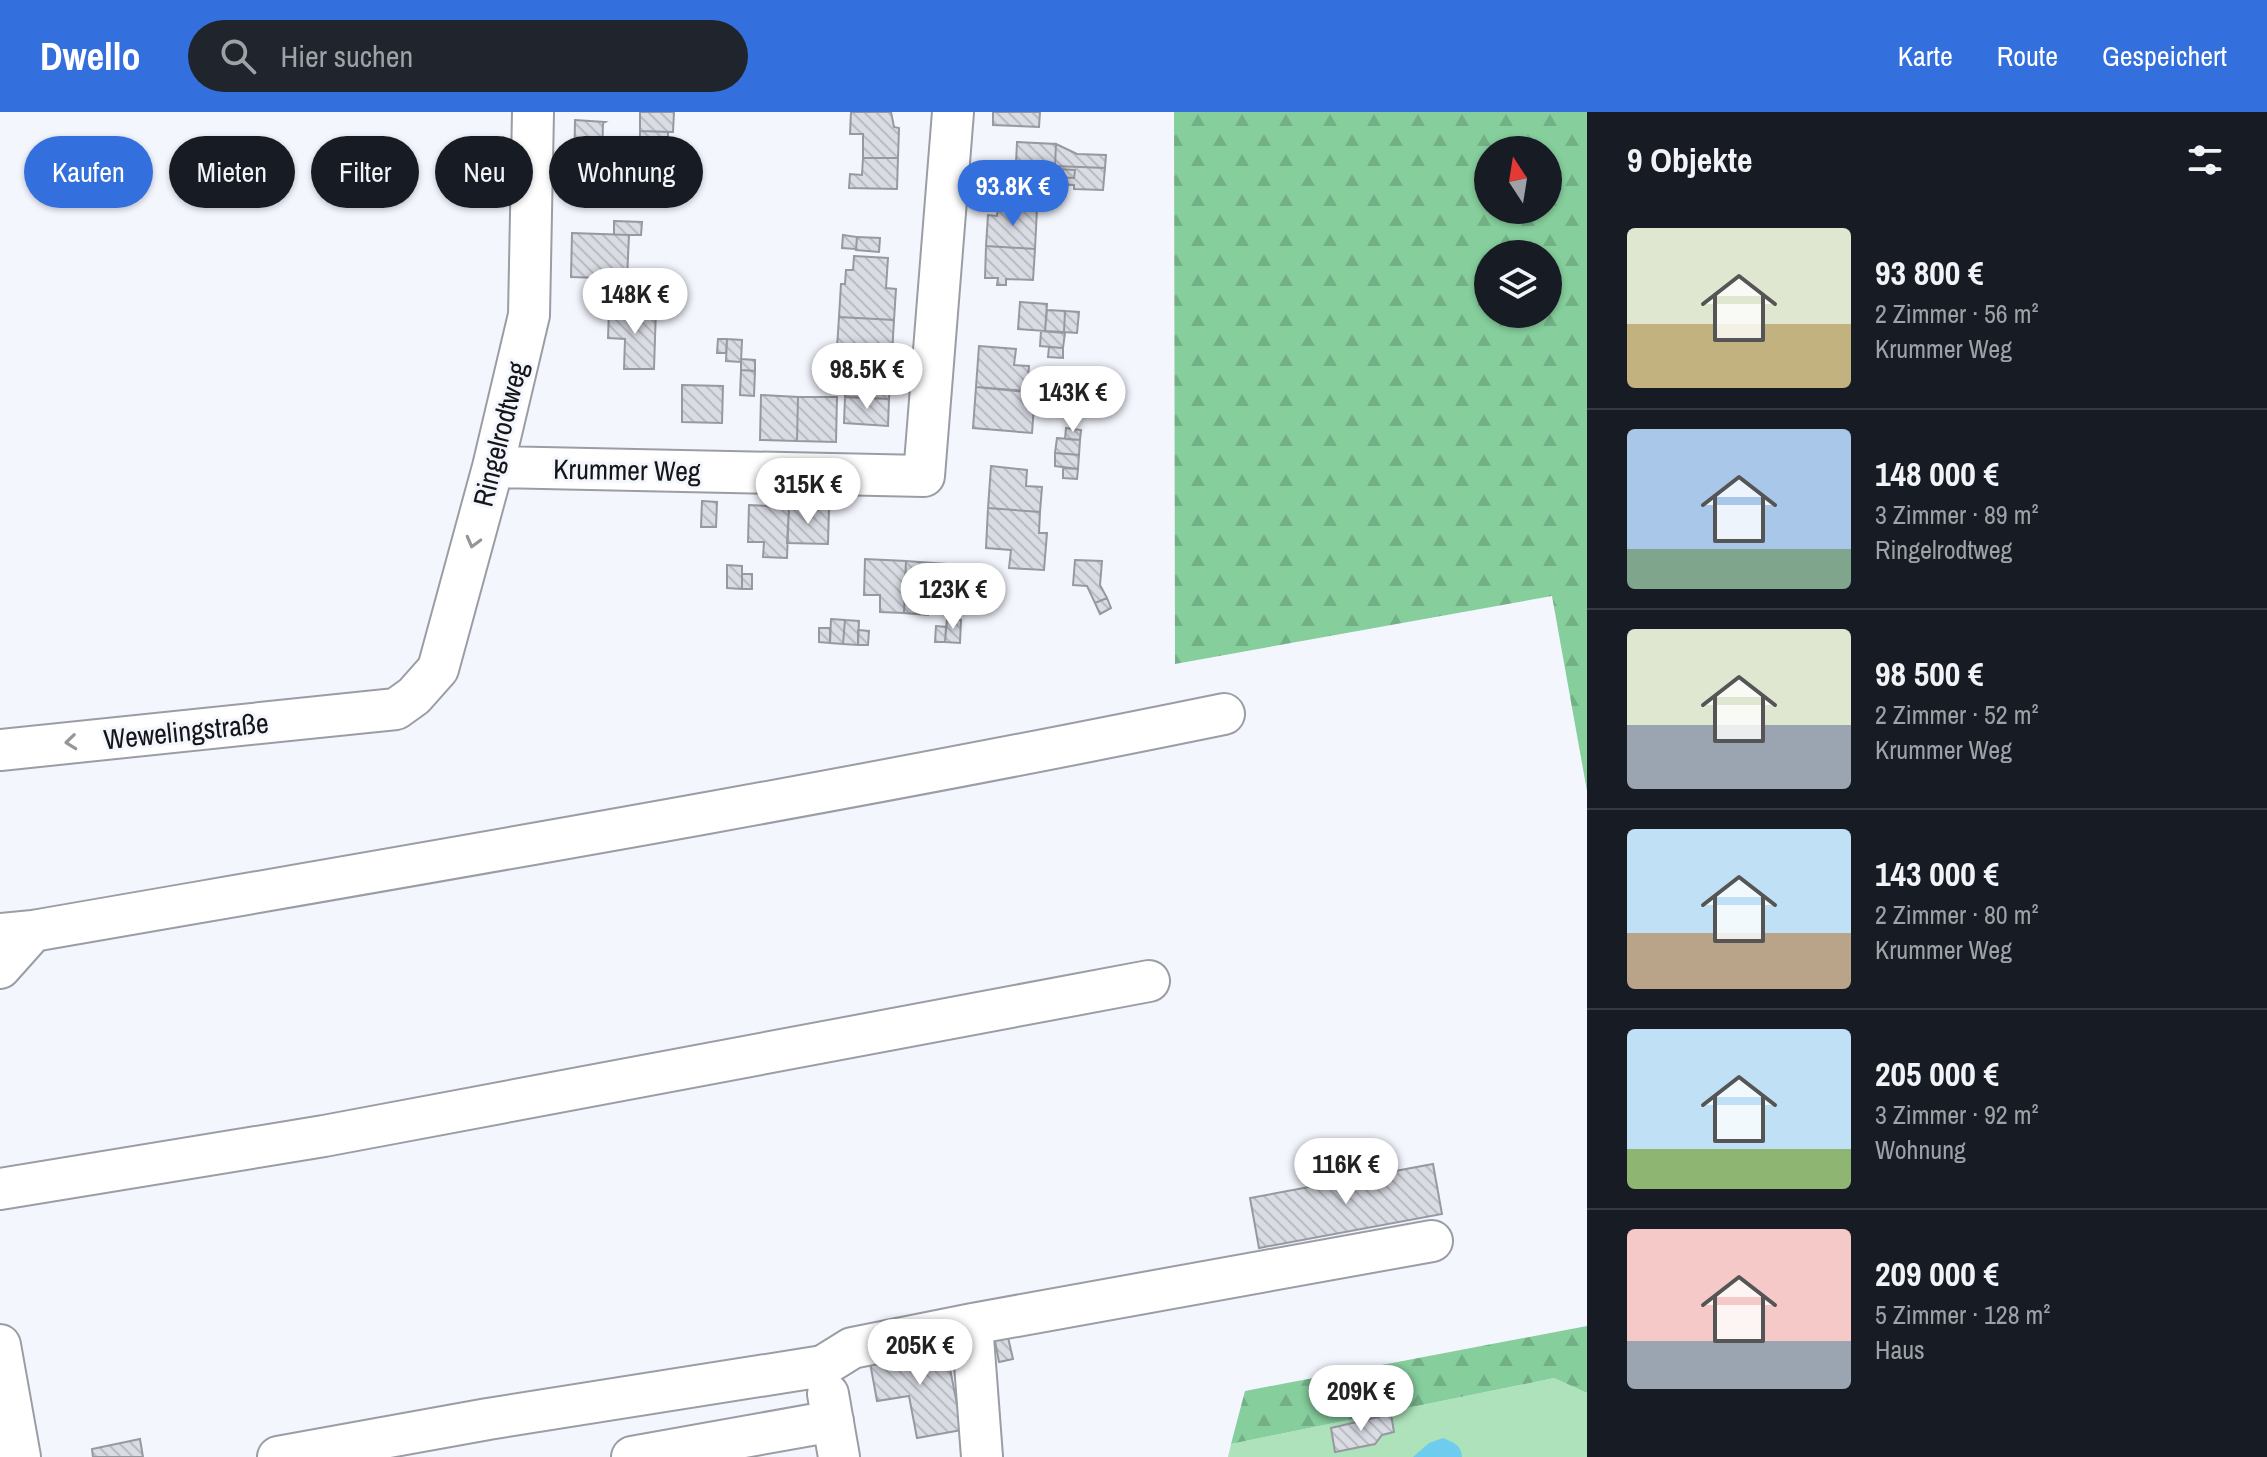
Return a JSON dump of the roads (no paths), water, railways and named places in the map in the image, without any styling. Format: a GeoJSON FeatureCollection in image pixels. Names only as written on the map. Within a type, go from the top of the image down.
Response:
{"type":"FeatureCollection","features":[{"type":"Feature","properties":{"kind":"street","name":"Ringelrodtweg"},"geometry":{"type":"LineString","coordinates":[[372,712],[396,709],[414,696],[438,669],[493,467],[529,315],[533,112]]}},
{"type":"Feature","properties":{"kind":"street","name":"Krummer Weg"},"geometry":{"type":"LineString","coordinates":[[493,467],[924,476],[953,112]]}},
{"type":"Feature","properties":{"kind":"street","name":"Wewelingstraße"},"geometry":{"type":"LineString","coordinates":[[0,750],[372,712]]}},
{"type":"Feature","properties":{"kind":"street"},"geometry":{"type":"LineString","coordinates":[[0,968],[16,932],[1028,754],[1224,714]]}},
{"type":"Feature","properties":{"kind":"street"},"geometry":{"type":"LineString","coordinates":[[0,1189],[310,1139],[1149,981]]}},
{"type":"Feature","properties":{"kind":"street"},"geometry":{"type":"LineString","coordinates":[[278,1457],[488,1419],[823,1366],[852,1348],[1432,1241]]}},
{"type":"Feature","properties":{"kind":"street"},"geometry":{"type":"LineString","coordinates":[[972,1324],[982,1457]]}},
{"type":"Feature","properties":{"kind":"street"},"geometry":{"type":"LineString","coordinates":[[0,1345],[20,1457]]}},
{"type":"Feature","properties":{"kind":"street"},"geometry":{"type":"LineString","coordinates":[[632,1457],[836,1439],[823,1366]]}},
{"type":"Feature","properties":{"kind":"water"},"geometry":{"type":"Polygon","coordinates":[[[1443,1438],[1458,1447],[1462,1457],[1413,1457],[1429,1443],[1443,1438]]]}}]}
